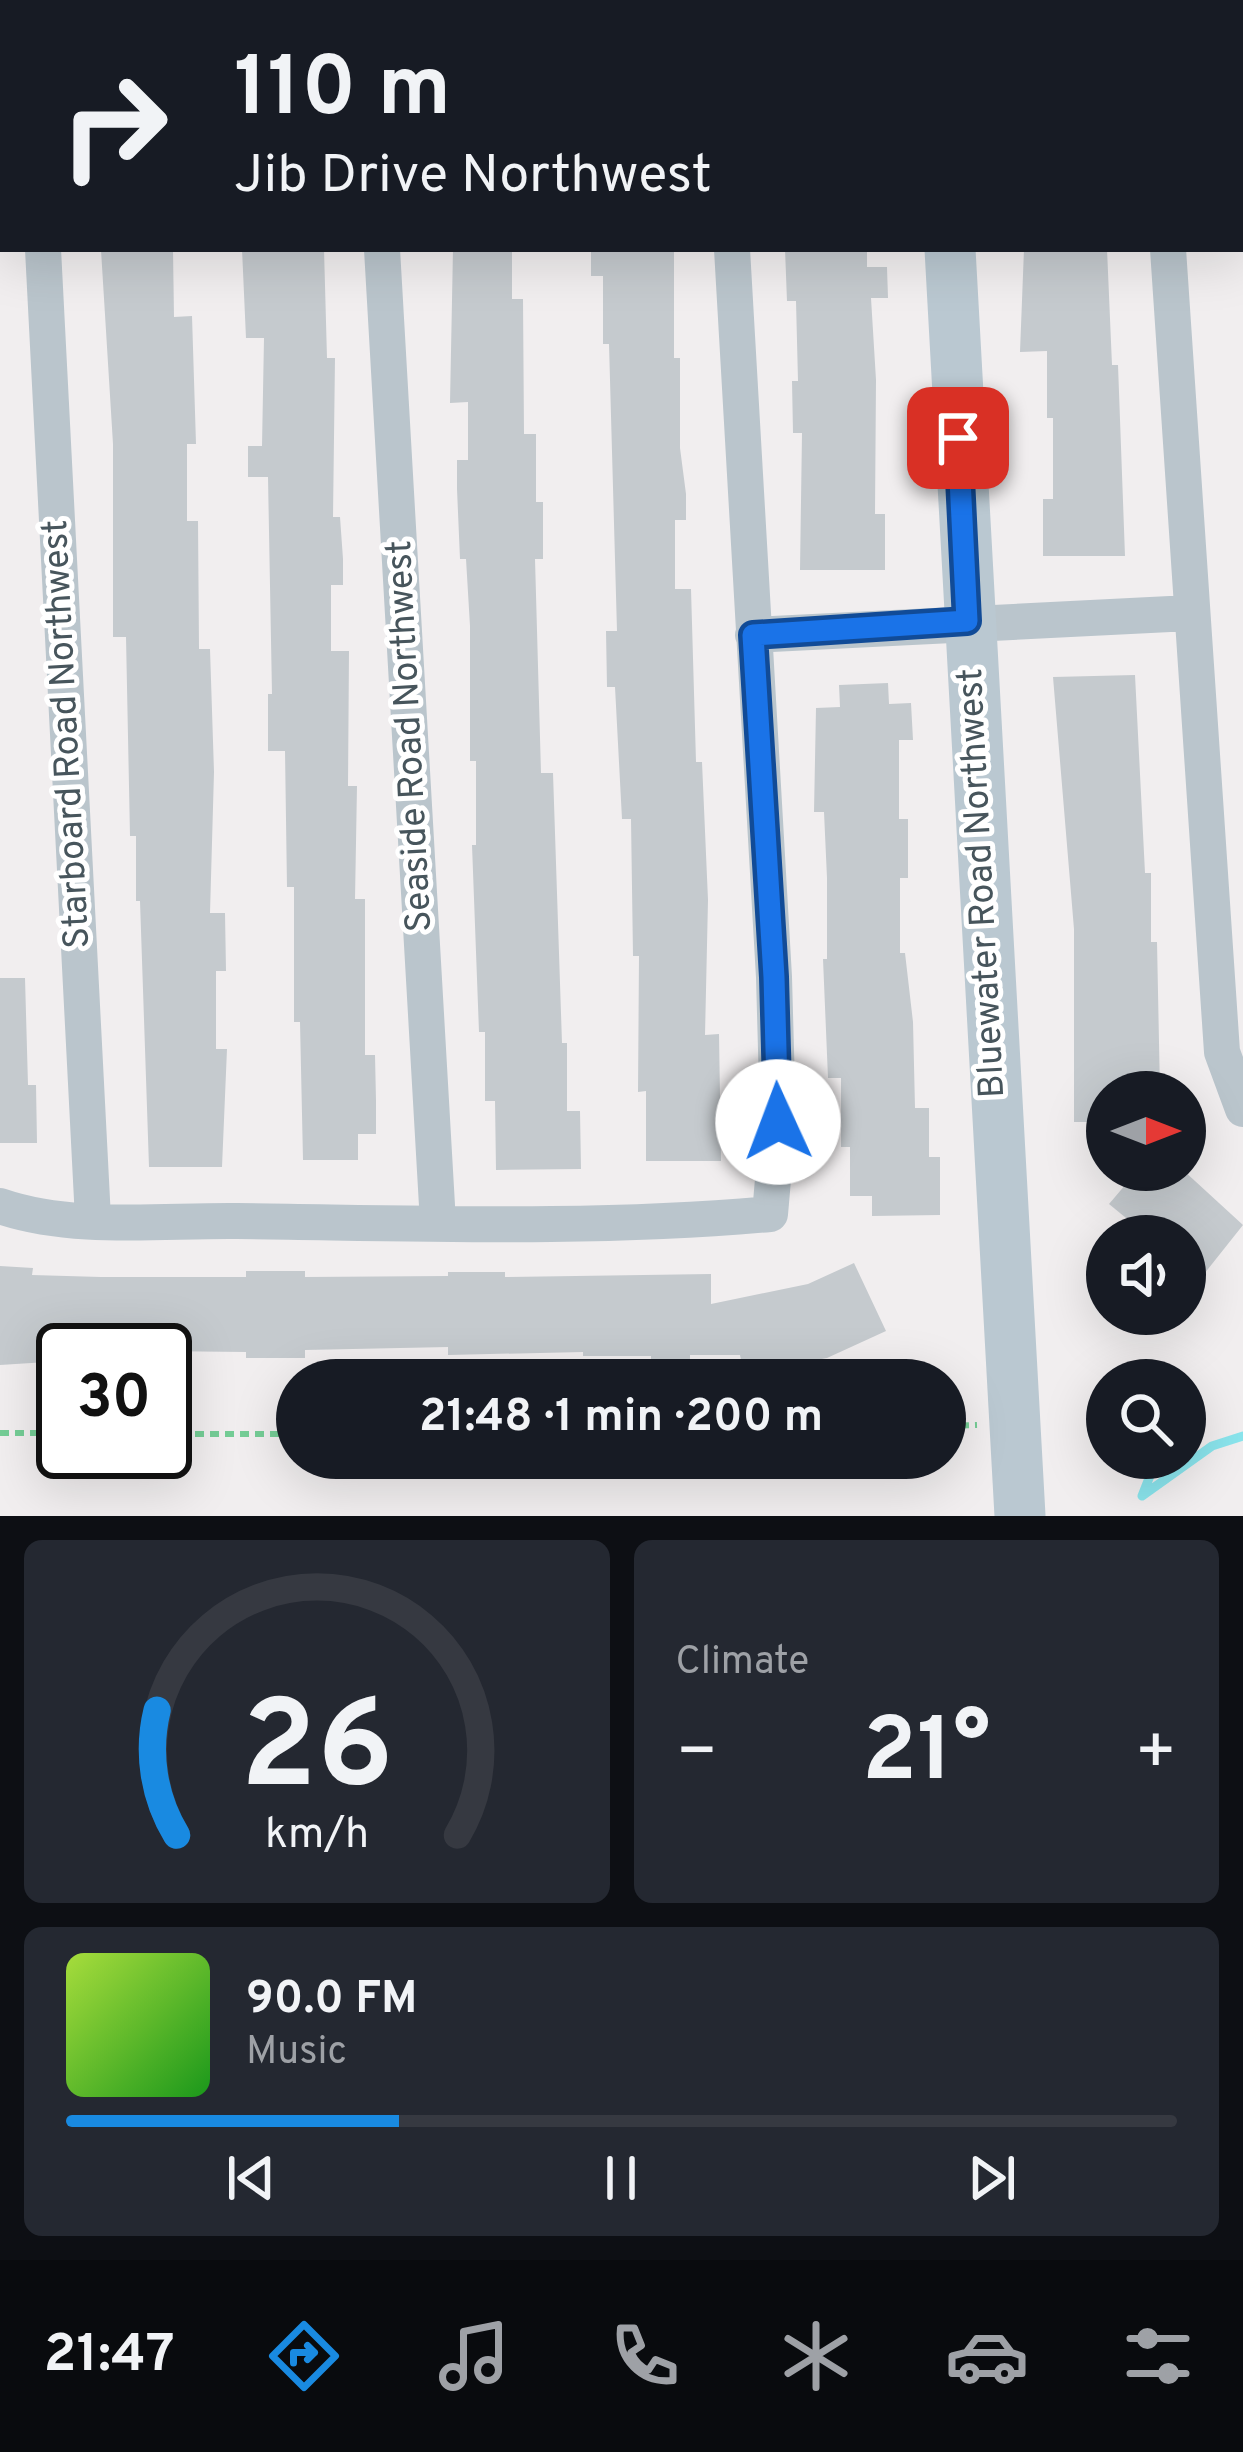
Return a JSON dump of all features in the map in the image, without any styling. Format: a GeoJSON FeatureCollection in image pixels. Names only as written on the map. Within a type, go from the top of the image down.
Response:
{"type":"FeatureCollection","features":[{"type":"Feature","properties":{"kind":"street","name":"Starboard Road Northwest"},"geometry":{"type":"LineString","coordinates":[[43,252],[93,1219]]}},
{"type":"Feature","properties":{"kind":"street","name":"Seaside Road Northwest"},"geometry":{"type":"LineString","coordinates":[[382,252],[438,1223]]}},
{"type":"Feature","properties":{"kind":"street"},"geometry":{"type":"LineString","coordinates":[[0,1206],[93,1219],[438,1223],[684,1222],[770,1214],[778,1122],[774,977],[732,252]]}},
{"type":"Feature","properties":{"kind":"street","name":"Bluewater Road Northwest"},"geometry":{"type":"LineString","coordinates":[[950,252],[1020,1516]]}},
{"type":"Feature","properties":{"kind":"street"},"geometry":{"type":"LineString","coordinates":[[1168,252],[1222,1052],[1241,1107]]}},
{"type":"Feature","properties":{"kind":"street"},"geometry":{"type":"LineString","coordinates":[[753,635],[1190,613]]}},
{"type":"Feature","properties":{"kind":"path"},"geometry":{"type":"LineString","coordinates":[[0,1433],[36,1433]]}},
{"type":"Feature","properties":{"kind":"path"},"geometry":{"type":"LineString","coordinates":[[192,1433],[276,1434]]}},
{"type":"Feature","properties":{"kind":"building"},"geometry":{"type":"Polygon","coordinates":[[[101,252],[173,252],[174,317],[192,316],[196,444],[187,444],[187,521],[198,521],[199,649],[210,649],[214,772],[210,913],[225,913],[226,971],[216,971],[216,1049],[227,1049],[222,1167],[149,1167],[140,901],[136,901],[136,836],[130,836],[126,637],[113,637],[113,444],[101,252]]]}},
{"type":"Feature","properties":{"kind":"building"},"geometry":{"type":"Polygon","coordinates":[[[242,252],[324,252],[327,358],[335,358],[333,517],[340,517],[343,559],[343,585],[331,585],[331,651],[349,651],[348,786],[357,786],[355,899],[365,899],[365,1055],[375,1055],[376,1134],[358,1134],[358,1160],[303,1160],[300,1022],[294,1022],[294,887],[287,887],[285,751],[268,751],[268,694],[272,694],[268,477],[248,477],[248,446],[262,446],[264,338],[246,338],[242,252]]]}},
{"type":"Feature","properties":{"kind":"building"},"geometry":{"type":"Polygon","coordinates":[[[453,252],[512,252],[512,299],[523,299],[524,434],[536,434],[536,502],[543,502],[543,559],[535,559],[541,773],[553,773],[562,1043],[567,1043],[567,1111],[580,1111],[581,1169],[496,1170],[495,1101],[485,1101],[485,1032],[479,1032],[472,845],[476,845],[476,761],[470,761],[470,626],[466,559],[460,559],[457,489],[457,460],[468,460],[468,402],[450,403],[453,252]]]}},
{"type":"Feature","properties":{"kind":"building"},"geometry":{"type":"Polygon","coordinates":[[[591,252],[674,252],[674,358],[680,358],[680,448],[686,494],[686,520],[675,520],[675,589],[691,589],[696,762],[702,762],[708,900],[705,1035],[719,1034],[721,1161],[646,1161],[646,1091],[638,1092],[639,956],[633,956],[631,819],[622,819],[615,687],[607,687],[606,631],[617,631],[609,344],[603,344],[603,276],[591,276],[591,252]]]}},
{"type":"Feature","properties":{"kind":"building"},"geometry":{"type":"Polygon","coordinates":[[[785,252],[867,252],[867,267],[887,267],[888,298],[871,298],[875,514],[885,514],[885,570],[800,570],[802,433],[793,433],[792,381],[798,381],[796,301],[787,301],[785,252]]]}},
{"type":"Feature","properties":{"kind":"building"},"geometry":{"type":"Polygon","coordinates":[[[1024,252],[1107,252],[1112,365],[1118,365],[1125,556],[1043,556],[1043,499],[1053,499],[1047,351],[1020,352],[1024,252]]]}},
{"type":"Feature","properties":{"kind":"building"},"geometry":{"type":"Polygon","coordinates":[[[1135,675],[1145,873],[1151,873],[1151,942],[1157,942],[1160,1071],[1086,1071],[1086,1122],[1074,1122],[1074,929],[1053,677],[1135,675]]]}},
{"type":"Feature","properties":{"kind":"building"},"geometry":{"type":"Polygon","coordinates":[[[888,683],[889,704],[911,703],[913,740],[899,740],[899,819],[908,819],[908,878],[900,878],[900,953],[905,953],[913,1022],[915,1108],[929,1108],[929,1157],[940,1157],[940,1215],[872,1216],[872,1196],[850,1196],[850,1147],[841,1147],[841,1078],[828,1078],[823,959],[827,959],[827,878],[824,812],[814,812],[816,708],[840,707],[839,685],[888,683]]]}},
{"type":"Feature","properties":{"kind":"building"},"geometry":{"type":"Polygon","coordinates":[[[0,978],[25,978],[28,1085],[36,1085],[37,1143],[0,1143],[0,978]]]}},
{"type":"Feature","properties":{"kind":"building"},"geometry":{"type":"Polygon","coordinates":[[[1120,1191],[1206,1191],[1243,1225],[1206,1272],[1206,1215],[1122,1215],[1109,1204],[1120,1191]]]}},
{"type":"Feature","properties":{"kind":"building"},"geometry":{"type":"Polygon","coordinates":[[[854,1263],[886,1331],[822,1359],[690,1355],[690,1359],[651,1359],[583,1356],[583,1352],[448,1355],[448,1347],[305,1350],[305,1358],[246,1358],[246,1352],[192,1351],[192,1323],[36,1323],[36,1363],[0,1365],[0,1266],[33,1268],[32,1275],[101,1277],[246,1277],[246,1271],[305,1271],[305,1277],[448,1276],[448,1272],[505,1272],[505,1277],[711,1274],[711,1304],[808,1284],[854,1263]]]}},
{"type":"Feature","properties":{"kind":"waterway"},"geometry":{"type":"LineString","coordinates":[[1142,1496],[1212,1446],[1243,1436]]}},
{"type":"Feature","properties":{"kind":"waterway"},"geometry":{"type":"LineString","coordinates":[[1142,1496],[1149,1479]]}},
{"type":"Feature","properties":{"kind":"route"},"geometry":{"type":"LineString","coordinates":[[778,1122],[753,635],[967,621],[958,438]]}}]}
